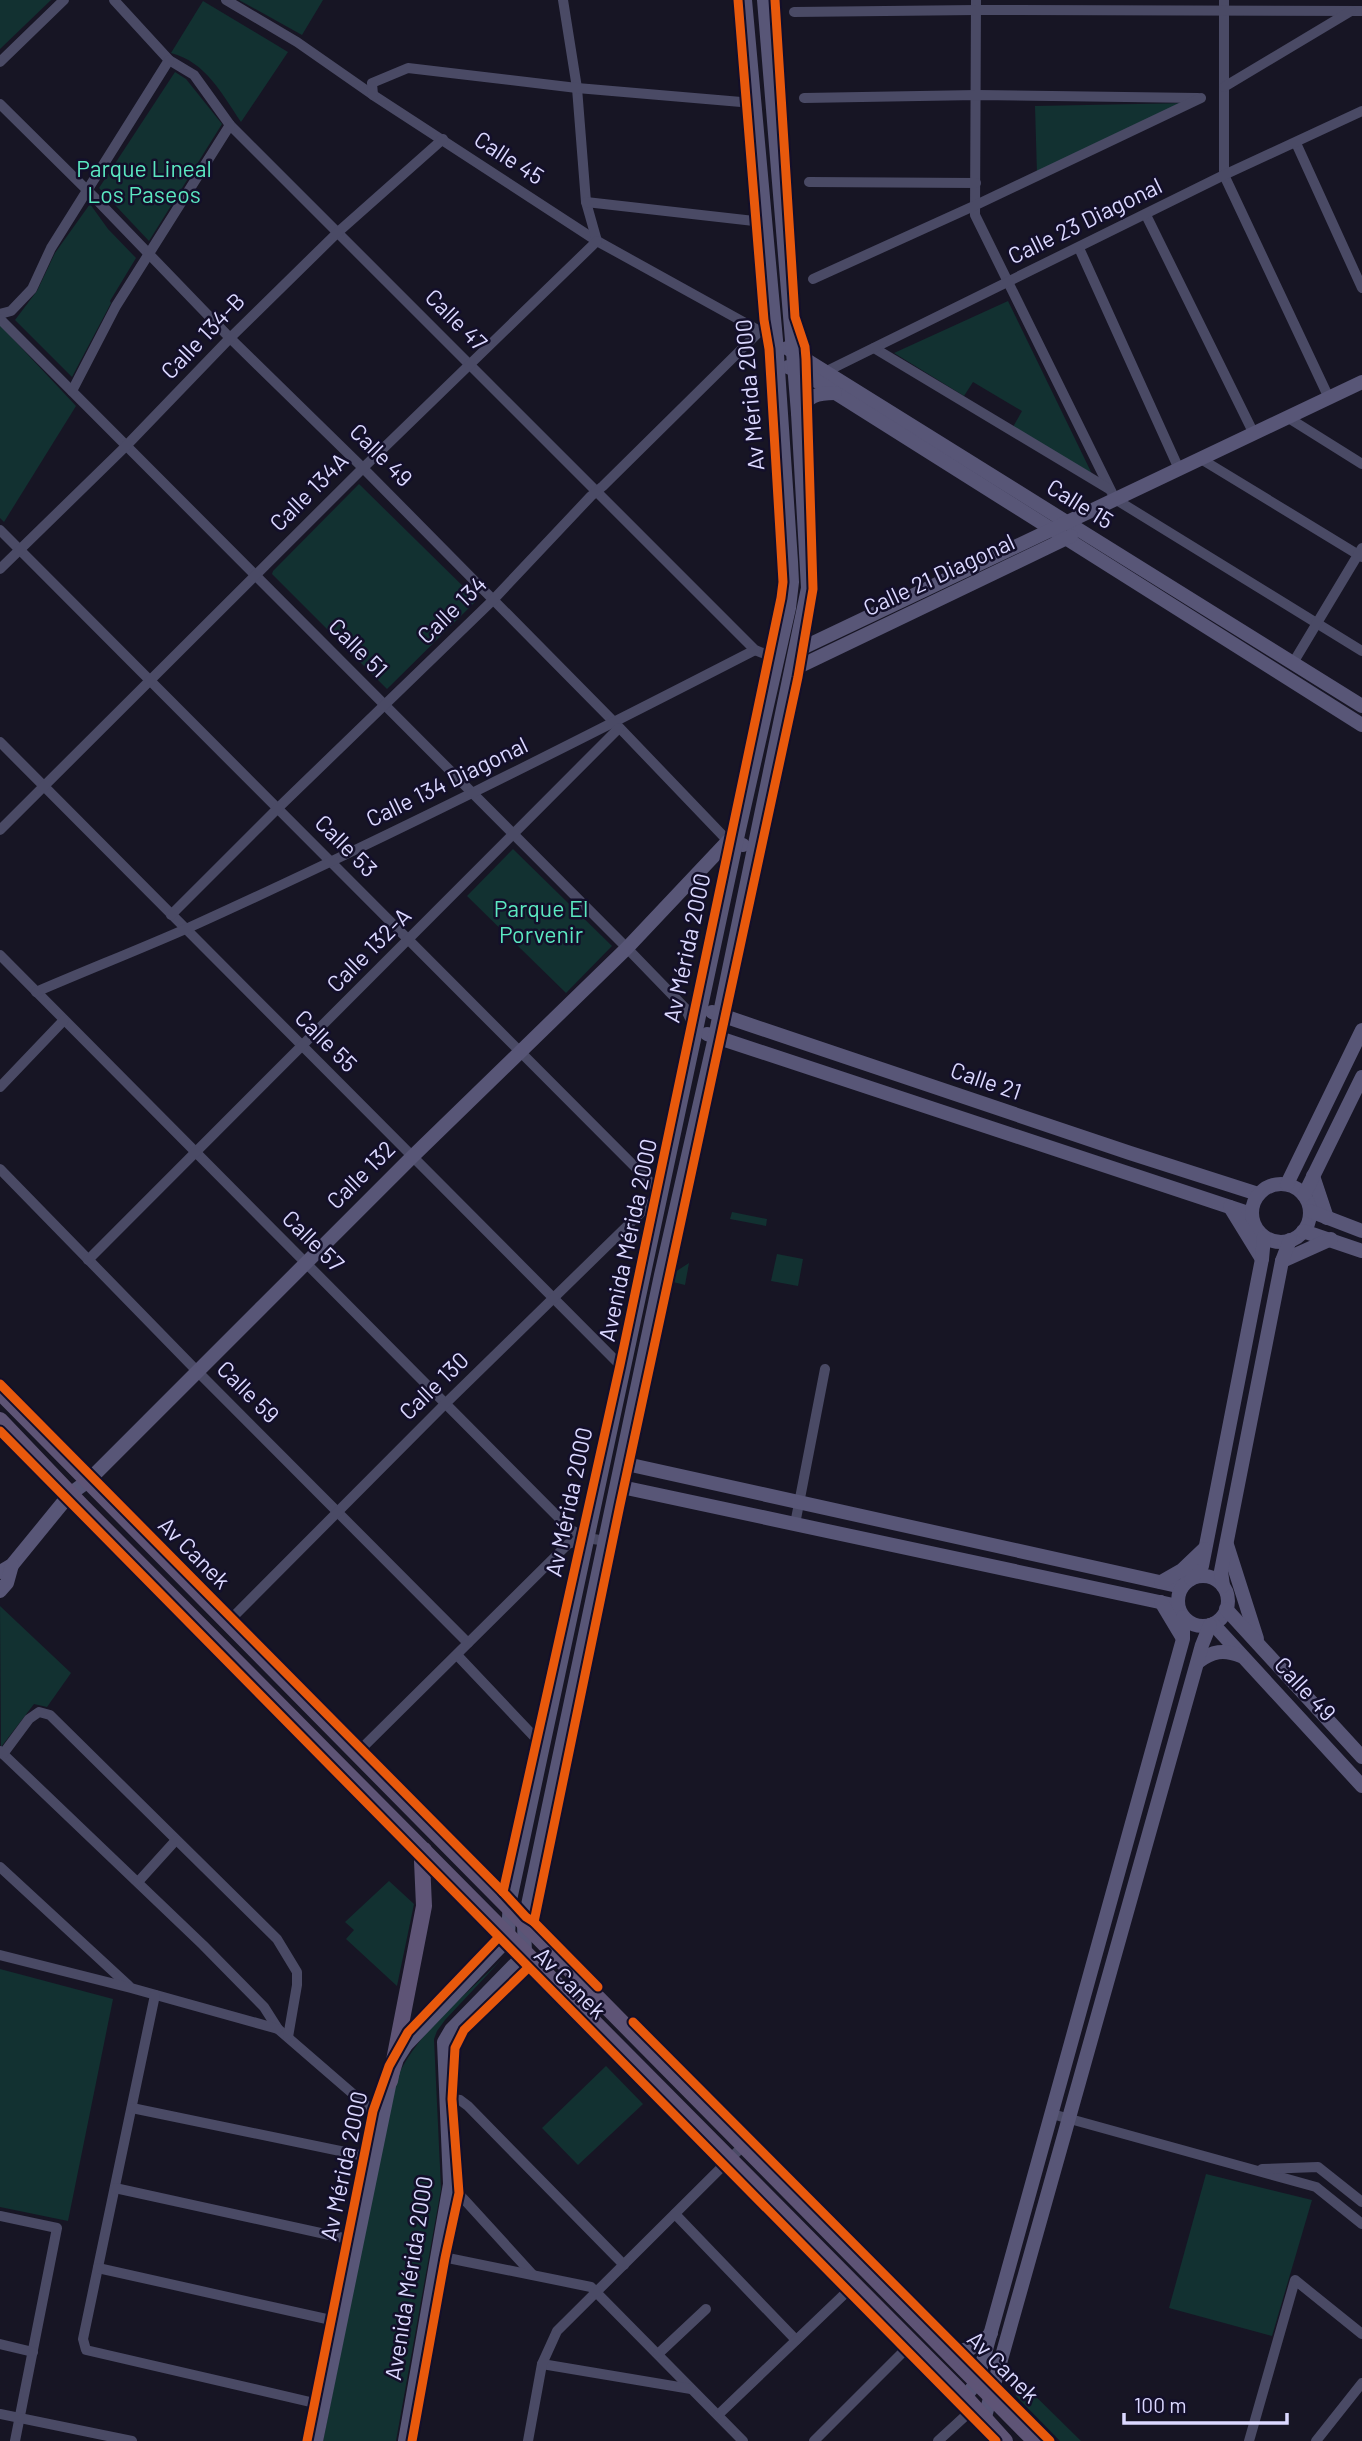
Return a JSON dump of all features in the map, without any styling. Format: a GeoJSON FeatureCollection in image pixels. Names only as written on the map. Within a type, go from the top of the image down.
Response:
{"type":"FeatureCollection","features":[{"type":"Feature","properties":{"kind":"main road"},"geometry":{"type":"LineString","coordinates":[[0,1392],[1035,2441]]}},
{"type":"Feature","properties":{"kind":"main road"},"geometry":{"type":"LineString","coordinates":[[0,1420],[70,1494],[912,2343],[1005,2441]]}},
{"type":"Feature","properties":{"kind":"main road"},"geometry":{"type":"LineString","coordinates":[[390,2081],[424,1906],[424,1850]]}},
{"type":"Feature","properties":{"kind":"street"},"geometry":{"type":"LineString","coordinates":[[0,62],[64,0]]}},
{"type":"Feature","properties":{"kind":"street","name":"Calle 47"},"geometry":{"type":"LineString","coordinates":[[114,0],[169,60],[194,75],[230,125],[755,650],[778,659]]}},
{"type":"Feature","properties":{"kind":"street","name":"Calle 45"},"geometry":{"type":"LineString","coordinates":[[226,0],[297,42],[373,95],[597,241],[776,340]]}},
{"type":"Feature","properties":{"kind":"street"},"geometry":{"type":"LineString","coordinates":[[563,0],[577,88],[586,202],[597,241]]}},
{"type":"Feature","properties":{"kind":"street","name":"Avenida Mérida 2000"},"geometry":{"type":"LineString","coordinates":[[508,1937],[509,1909],[701,1009],[732,842],[778,659],[792,582],[776,340],[763,222],[745,0]]}},
{"type":"Feature","properties":{"kind":"street","name":"Avenida Mérida 2000"},"geometry":{"type":"LineString","coordinates":[[405,2441],[450,2184],[444,2042],[451,2029],[525,1954],[524,1924],[678,1196],[715,1037],[808,588],[798,413],[764,0]]}},
{"type":"Feature","properties":{"kind":"street"},"geometry":{"type":"LineString","coordinates":[[1224,0],[1224,175],[1329,398]]}},
{"type":"Feature","properties":{"kind":"street"},"geometry":{"type":"LineString","coordinates":[[976,5],[975,215],[1113,495]]}},
{"type":"Feature","properties":{"kind":"street"},"geometry":{"type":"LineString","coordinates":[[794,12],[976,5],[1224,12],[1356,11]]}},
{"type":"Feature","properties":{"kind":"street"},"geometry":{"type":"LineString","coordinates":[[1224,87],[1356,11]]}},
{"type":"Feature","properties":{"kind":"street"},"geometry":{"type":"LineString","coordinates":[[0,314],[11,311],[32,289],[51,248],[169,60]]}},
{"type":"Feature","properties":{"kind":"street"},"geometry":{"type":"LineString","coordinates":[[373,95],[372,83],[408,68],[577,88],[753,103]]}},
{"type":"Feature","properties":{"kind":"street"},"geometry":{"type":"LineString","coordinates":[[804,98],[977,95],[1201,98],[813,279]]}},
{"type":"Feature","properties":{"kind":"street","name":"Calle 49"},"geometry":{"type":"LineString","coordinates":[[0,104],[732,842]]}},
{"type":"Feature","properties":{"kind":"street","name":"Calle 23 Diagonal"},"geometry":{"type":"LineString","coordinates":[[827,372],[1224,175],[1362,111]]}},
{"type":"Feature","properties":{"kind":"street"},"geometry":{"type":"LineString","coordinates":[[72,391],[116,306],[230,125]]}},
{"type":"Feature","properties":{"kind":"street","name":"Calle 134-B"},"geometry":{"type":"LineString","coordinates":[[0,569],[337,233],[443,139]]}},
{"type":"Feature","properties":{"kind":"street"},"geometry":{"type":"LineString","coordinates":[[1296,143],[1362,288]]}},
{"type":"Feature","properties":{"kind":"street"},"geometry":{"type":"LineString","coordinates":[[808,182],[976,183]]}},
{"type":"Feature","properties":{"kind":"street"},"geometry":{"type":"LineString","coordinates":[[586,202],[763,222]]}},
{"type":"Feature","properties":{"kind":"street"},"geometry":{"type":"LineString","coordinates":[[1146,215],[1254,433]]}},
{"type":"Feature","properties":{"kind":"street","name":"Calle 134A"},"geometry":{"type":"LineString","coordinates":[[0,830],[363,468],[597,241]]}},
{"type":"Feature","properties":{"kind":"street"},"geometry":{"type":"LineString","coordinates":[[1079,248],[1179,469]]}},
{"type":"Feature","properties":{"kind":"street","name":"Calle 51"},"geometry":{"type":"LineString","coordinates":[[0,320],[627,948],[685,1008],[696,1031]]}},
{"type":"Feature","properties":{"kind":"street","name":"Calle 134"},"geometry":{"type":"LineString","coordinates":[[171,915],[493,600],[597,491],[758,332]]}},
{"type":"Feature","properties":{"kind":"street","name":"Calle 15"},"geometry":{"type":"LineString","coordinates":[[776,340],[1362,706]]}},
{"type":"Feature","properties":{"kind":"street"},"geometry":{"type":"LineString","coordinates":[[874,348],[1362,651]]}},
{"type":"Feature","properties":{"kind":"street","name":"Calle 15"},"geometry":{"type":"LineString","coordinates":[[777,363],[807,375],[1362,724]]}},
{"type":"Feature","properties":{"kind":"street","name":"Calle 21 Diagonal"},"geometry":{"type":"LineString","coordinates":[[792,670],[1066,540],[1113,495],[1179,469],[1362,382]]}},
{"type":"Feature","properties":{"kind":"street"},"geometry":{"type":"LineString","coordinates":[[798,413],[808,398],[816,394],[835,393]]}},
{"type":"Feature","properties":{"kind":"street"},"geometry":{"type":"LineString","coordinates":[[1287,417],[1362,464]]}},
{"type":"Feature","properties":{"kind":"street"},"geometry":{"type":"LineString","coordinates":[[1201,459],[1361,553],[1293,663]]}},
{"type":"Feature","properties":{"kind":"street","name":"Calle 21 Diagonal"},"geometry":{"type":"LineString","coordinates":[[796,652],[1096,509]]}},
{"type":"Feature","properties":{"kind":"street","name":"Calle 53"},"geometry":{"type":"LineString","coordinates":[[0,530],[661,1193]]}},
{"type":"Feature","properties":{"kind":"street","name":"Calle 134 Diagonal"},"geometry":{"type":"LineString","coordinates":[[36,992],[186,929],[332,861],[617,725],[755,650]]}},
{"type":"Feature","properties":{"kind":"street","name":"Calle 132-A"},"geometry":{"type":"LineString","coordinates":[[88,1259],[514,835],[617,725]]}},
{"type":"Feature","properties":{"kind":"street","name":"Calle 55"},"geometry":{"type":"LineString","coordinates":[[0,742],[624,1368]]}},
{"type":"Feature","properties":{"kind":"street"},"geometry":{"type":"LineString","coordinates":[[732,842],[754,847]]}},
{"type":"Feature","properties":{"kind":"street","name":"Calle 132"},"geometry":{"type":"LineString","coordinates":[[0,1591],[7,1583],[6,1568],[70,1494],[88,1481],[196,1370],[732,842]]}},
{"type":"Feature","properties":{"kind":"street","name":"Calle 57"},"geometry":{"type":"LineString","coordinates":[[0,955],[571,1530],[587,1538],[606,1541]]}},
{"type":"Feature","properties":{"kind":"street"},"geometry":{"type":"LineString","coordinates":[[685,1008],[701,1009]]}},
{"type":"Feature","properties":{"kind":"street","name":"Calle 21"},"geometry":{"type":"LineString","coordinates":[[701,1009],[1258,1194]]}},
{"type":"Feature","properties":{"kind":"street"},"geometry":{"type":"LineString","coordinates":[[0,1087],[64,1020]]}},
{"type":"Feature","properties":{"kind":"street"},"geometry":{"type":"LineString","coordinates":[[1287,1184],[1362,1030]]}},
{"type":"Feature","properties":{"kind":"street","name":"Calle 21"},"geometry":{"type":"LineString","coordinates":[[696,1031],[1251,1214]]}},
{"type":"Feature","properties":{"kind":"street"},"geometry":{"type":"LineString","coordinates":[[1304,1195],[1362,1077]]}},
{"type":"Feature","properties":{"kind":"street"},"geometry":{"type":"LineString","coordinates":[[986,1126],[992,1107]]}},
{"type":"Feature","properties":{"kind":"street"},"geometry":{"type":"LineString","coordinates":[[1241,1189],[1296,1166]]}},
{"type":"Feature","properties":{"kind":"street","name":"Calle 59"},"geometry":{"type":"LineString","coordinates":[[0,1169],[468,1643]]}},
{"type":"Feature","properties":{"kind":"street"},"geometry":{"type":"LineString","coordinates":[[1313,1177],[1327,1218]]}},
{"type":"Feature","properties":{"kind":"street"},"geometry":{"type":"LineString","coordinates":[[1287,1184],[1304,1195],[1310,1211],[1307,1225],[1290,1240],[1272,1241],[1258,1231],[1251,1214],[1252,1206],[1258,1194],[1268,1186],[1287,1184]]}},
{"type":"Feature","properties":{"kind":"street"},"geometry":{"type":"LineString","coordinates":[[661,1193],[678,1196]]}},
{"type":"Feature","properties":{"kind":"street","name":"Calle 130"},"geometry":{"type":"LineString","coordinates":[[227,1623],[445,1404],[661,1193]]}},
{"type":"Feature","properties":{"kind":"street"},"geometry":{"type":"LineString","coordinates":[[1230,1207],[1262,1259]]}},
{"type":"Feature","properties":{"kind":"street"},"geometry":{"type":"LineString","coordinates":[[1310,1211],[1362,1231]]}},
{"type":"Feature","properties":{"kind":"street"},"geometry":{"type":"LineString","coordinates":[[1303,1231],[1362,1251]]}},
{"type":"Feature","properties":{"kind":"street"},"geometry":{"type":"LineString","coordinates":[[974,2408],[991,2332],[1183,1639],[1178,1600],[1187,1583],[1202,1566],[1262,1259],[1264,1237]]}},
{"type":"Feature","properties":{"kind":"street"},"geometry":{"type":"LineString","coordinates":[[1282,1261],[1331,1239]]}},
{"type":"Feature","properties":{"kind":"street"},"geometry":{"type":"LineString","coordinates":[[938,2441],[974,2408],[992,2396],[1198,1662],[1212,1625],[1222,1617],[1226,1609],[1221,1571],[1282,1261],[1290,1240]]}},
{"type":"Feature","properties":{"kind":"street"},"geometry":{"type":"LineString","coordinates":[[795,1524],[825,1369]]}},
{"type":"Feature","properties":{"kind":"street"},"geometry":{"type":"LineString","coordinates":[[1233,1408],[1252,1411]]}},
{"type":"Feature","properties":{"kind":"street"},"geometry":{"type":"LineString","coordinates":[[30,1451],[44,1437]]}},
{"type":"Feature","properties":{"kind":"street"},"geometry":{"type":"LineString","coordinates":[[622,1463],[1161,1582],[1187,1583],[1197,1577],[1211,1578],[1223,1586]]}},
{"type":"Feature","properties":{"kind":"street"},"geometry":{"type":"LineString","coordinates":[[617,1486],[1161,1602],[1181,1612],[1195,1625],[1212,1625]]}},
{"type":"Feature","properties":{"kind":"street"},"geometry":{"type":"LineString","coordinates":[[356,1754],[568,1544],[587,1538]]}},
{"type":"Feature","properties":{"kind":"street"},"geometry":{"type":"LineString","coordinates":[[1227,1543],[1258,1644]]}},
{"type":"Feature","properties":{"kind":"street"},"geometry":{"type":"LineString","coordinates":[[1161,1582],[1182,1570],[1205,1547]]}},
{"type":"Feature","properties":{"kind":"street"},"geometry":{"type":"LineString","coordinates":[[141,1565],[156,1550]]}},
{"type":"Feature","properties":{"kind":"street"},"geometry":{"type":"LineString","coordinates":[[1161,1602],[1183,1639]]}},
{"type":"Feature","properties":{"kind":"street","name":"Calle 49"},"geometry":{"type":"LineString","coordinates":[[1226,1609],[1362,1756]]}},
{"type":"Feature","properties":{"kind":"street","name":"Calle 49"},"geometry":{"type":"LineString","coordinates":[[1212,1625],[1362,1786]]}},
{"type":"Feature","properties":{"kind":"street"},"geometry":{"type":"LineString","coordinates":[[1198,1662],[1215,1652],[1224,1651],[1245,1658]]}},
{"type":"Feature","properties":{"kind":"street"},"geometry":{"type":"LineString","coordinates":[[457,1655],[543,1746]]}},
{"type":"Feature","properties":{"kind":"street"},"geometry":{"type":"LineString","coordinates":[[288,2037],[297,1972],[277,1939],[50,1715],[39,1712],[2,1752],[264,2007],[278,2029],[382,2119]]}},
{"type":"Feature","properties":{"kind":"street"},"geometry":{"type":"LineString","coordinates":[[138,1882],[176,1840]]}},
{"type":"Feature","properties":{"kind":"street"},"geometry":{"type":"LineString","coordinates":[[1123,1859],[1141,1864]]}},
{"type":"Feature","properties":{"kind":"street"},"geometry":{"type":"LineString","coordinates":[[0,1867],[131,1988]]}},
{"type":"Feature","properties":{"kind":"street"},"geometry":{"type":"LineString","coordinates":[[316,2441],[390,2081],[397,2059],[406,2045],[508,1937]]}},
{"type":"Feature","properties":{"kind":"street"},"geometry":{"type":"LineString","coordinates":[[0,1955],[278,2029]]}},
{"type":"Feature","properties":{"kind":"street"},"geometry":{"type":"LineString","coordinates":[[155,1995],[83,2339],[86,2350],[323,2405]]}},
{"type":"Feature","properties":{"kind":"street"},"geometry":{"type":"LineString","coordinates":[[446,2098],[460,2100],[468,2106],[624,2265]]}},
{"type":"Feature","properties":{"kind":"street"},"geometry":{"type":"LineString","coordinates":[[132,2108],[374,2158]]}},
{"type":"Feature","properties":{"kind":"street"},"geometry":{"type":"LineString","coordinates":[[1052,2114],[1316,2187],[1362,2224]]}},
{"type":"Feature","properties":{"kind":"street"},"geometry":{"type":"LineString","coordinates":[[531,2441],[542,2364],[557,2331],[743,2146]]}},
{"type":"Feature","properties":{"kind":"street"},"geometry":{"type":"LineString","coordinates":[[1247,2169],[1318,2167],[1362,2202]]}},
{"type":"Feature","properties":{"kind":"street"},"geometry":{"type":"LineString","coordinates":[[450,2184],[533,2275]]}},
{"type":"Feature","properties":{"kind":"street"},"geometry":{"type":"LineString","coordinates":[[115,2188],[357,2241]]}},
{"type":"Feature","properties":{"kind":"street"},"geometry":{"type":"LineString","coordinates":[[675,2214],[796,2340]]}},
{"type":"Feature","properties":{"kind":"street"},"geometry":{"type":"LineString","coordinates":[[0,2216],[57,2228],[15,2441]]}},
{"type":"Feature","properties":{"kind":"street"},"geometry":{"type":"LineString","coordinates":[[438,2256],[591,2287],[743,2441]]}},
{"type":"Feature","properties":{"kind":"street"},"geometry":{"type":"LineString","coordinates":[[98,2268],[340,2322]]}},
{"type":"Feature","properties":{"kind":"street"},"geometry":{"type":"LineString","coordinates":[[1249,2441],[1295,2280],[1362,2334]]}},
{"type":"Feature","properties":{"kind":"street"},"geometry":{"type":"LineString","coordinates":[[718,2416],[854,2285]]}},
{"type":"Feature","properties":{"kind":"street"},"geometry":{"type":"LineString","coordinates":[[658,2354],[706,2309]]}},
{"type":"Feature","properties":{"kind":"street"},"geometry":{"type":"LineString","coordinates":[[945,2349],[960,2352],[971,2349],[979,2345],[991,2332]]}},
{"type":"Feature","properties":{"kind":"street"},"geometry":{"type":"LineString","coordinates":[[814,2441],[912,2343]]}},
{"type":"Feature","properties":{"kind":"street"},"geometry":{"type":"LineString","coordinates":[[0,2344],[33,2351]]}},
{"type":"Feature","properties":{"kind":"street"},"geometry":{"type":"LineString","coordinates":[[542,2364],[692,2389]]}},
{"type":"Feature","properties":{"kind":"street"},"geometry":{"type":"LineString","coordinates":[[1316,2441],[1362,2383]]}},
{"type":"Feature","properties":{"kind":"street"},"geometry":{"type":"LineString","coordinates":[[0,2414],[132,2441]]}},
{"type":"Feature","properties":{"kind":"green space"},"geometry":{"type":"Polygon","coordinates":[[[0,0],[51,0],[0,49],[0,0]]]}},
{"type":"Feature","properties":{"kind":"green space"},"geometry":{"type":"Polygon","coordinates":[[[239,0],[323,0],[302,35],[239,0]]]}},
{"type":"Feature","properties":{"kind":"green space","name":"Parque Lineal Los Paseos"},"geometry":{"type":"Polygon","coordinates":[[[203,1],[288,52],[241,122],[204,71],[183,57],[171,53],[203,1]]]}},
{"type":"Feature","properties":{"kind":"green space","name":"Parque Lineal Los Paseos"},"geometry":{"type":"Polygon","coordinates":[[[175,72],[186,79],[222,124],[149,241],[99,188],[175,72]]]}},
{"type":"Feature","properties":{"kind":"green space"},"geometry":{"type":"Polygon","coordinates":[[[1188,103],[1037,174],[1035,106],[1188,103]]]}},
{"type":"Feature","properties":{"kind":"green space","name":"Parque Lineal Los Paseos"},"geometry":{"type":"Polygon","coordinates":[[[90,204],[108,229],[136,258],[110,301],[72,377],[15,320],[37,291],[55,253],[90,204]]]}},
{"type":"Feature","properties":{"kind":"green space"},"geometry":{"type":"Polygon","coordinates":[[[1008,301],[1093,476],[1013,427],[1022,411],[973,382],[964,396],[894,353],[1008,301]]]}},
{"type":"Feature","properties":{"kind":"green space"},"geometry":{"type":"Polygon","coordinates":[[[0,325],[76,406],[4,522],[0,518],[0,325]]]}},
{"type":"Feature","properties":{"kind":"green space"},"geometry":{"type":"Polygon","coordinates":[[[359,484],[477,600],[387,689],[272,574],[359,484]]]}},
{"type":"Feature","properties":{"kind":"green space","name":"Parque El Porvenir"},"geometry":{"type":"Polygon","coordinates":[[[513,849],[612,946],[566,993],[467,896],[513,849]]]}},
{"type":"Feature","properties":{"kind":"green space"},"geometry":{"type":"Polygon","coordinates":[[[732,1212],[767,1219],[766,1226],[730,1219],[732,1212]]]}},
{"type":"Feature","properties":{"kind":"green space"},"geometry":{"type":"Polygon","coordinates":[[[777,1254],[803,1259],[798,1286],[771,1281],[777,1254]]]}},
{"type":"Feature","properties":{"kind":"green space"},"geometry":{"type":"Polygon","coordinates":[[[689,1263],[685,1285],[673,1282],[675,1272],[689,1263]]]}},
{"type":"Feature","properties":{"kind":"green space"},"geometry":{"type":"Polygon","coordinates":[[[0,1606],[71,1673],[47,1707],[34,1704],[1,1747],[0,1606]]]}},
{"type":"Feature","properties":{"kind":"green space"},"geometry":{"type":"Polygon","coordinates":[[[389,1881],[414,1904],[397,1986],[346,1939],[354,1930],[345,1922],[389,1881]]]}},
{"type":"Feature","properties":{"kind":"green space"},"geometry":{"type":"Polygon","coordinates":[[[502,1959],[445,2020],[434,2039],[441,2189],[396,2441],[323,2441],[395,2083],[403,2065],[427,2032],[502,1959]]]}},
{"type":"Feature","properties":{"kind":"green space"},"geometry":{"type":"Polygon","coordinates":[[[0,1969],[113,1999],[68,2221],[0,2207],[0,1969]]]}},
{"type":"Feature","properties":{"kind":"green space"},"geometry":{"type":"Polygon","coordinates":[[[606,2066],[643,2104],[578,2165],[542,2128],[606,2066]]]}},
{"type":"Feature","properties":{"kind":"green space"},"geometry":{"type":"Polygon","coordinates":[[[1206,2174],[1312,2200],[1272,2336],[1169,2308],[1206,2174]]]}},
{"type":"Feature","properties":{"kind":"green space"},"geometry":{"type":"Polygon","coordinates":[[[1014,2375],[1081,2441],[1060,2441],[1016,2396],[1012,2387],[1014,2375]]]}},
{"type":"Feature","properties":{"kind":"cycle path","name":"Av Mérida 2000"},"geometry":{"type":"LineString","coordinates":[[503,1892],[620,1365],[783,582],[769,349],[764,320],[738,0]]}},
{"type":"Feature","properties":{"kind":"cycle path"},"geometry":{"type":"LineString","coordinates":[[534,1922],[620,1505],[798,677],[813,589],[806,359],[795,317],[775,0]]}},
{"type":"Feature","properties":{"kind":"cycle path","name":"Av Canek"},"geometry":{"type":"LineString","coordinates":[[0,1384],[598,1987]]}},
{"type":"Feature","properties":{"kind":"cycle path","name":"Av Canek"},"geometry":{"type":"LineString","coordinates":[[0,1431],[996,2441]]}},
{"type":"Feature","properties":{"kind":"cycle path","name":"Av Mérida 2000"},"geometry":{"type":"LineString","coordinates":[[307,2441],[373,2111],[389,2066],[408,2032],[498,1938]]}},
{"type":"Feature","properties":{"kind":"cycle path","name":"Av Canek"},"geometry":{"type":"LineString","coordinates":[[412,2441],[459,2193],[452,2099],[455,2048],[464,2030],[528,1968]]}},
{"type":"Feature","properties":{"kind":"cycle path","name":"Av Canek"},"geometry":{"type":"LineString","coordinates":[[633,2022],[1050,2441]]}}]}
